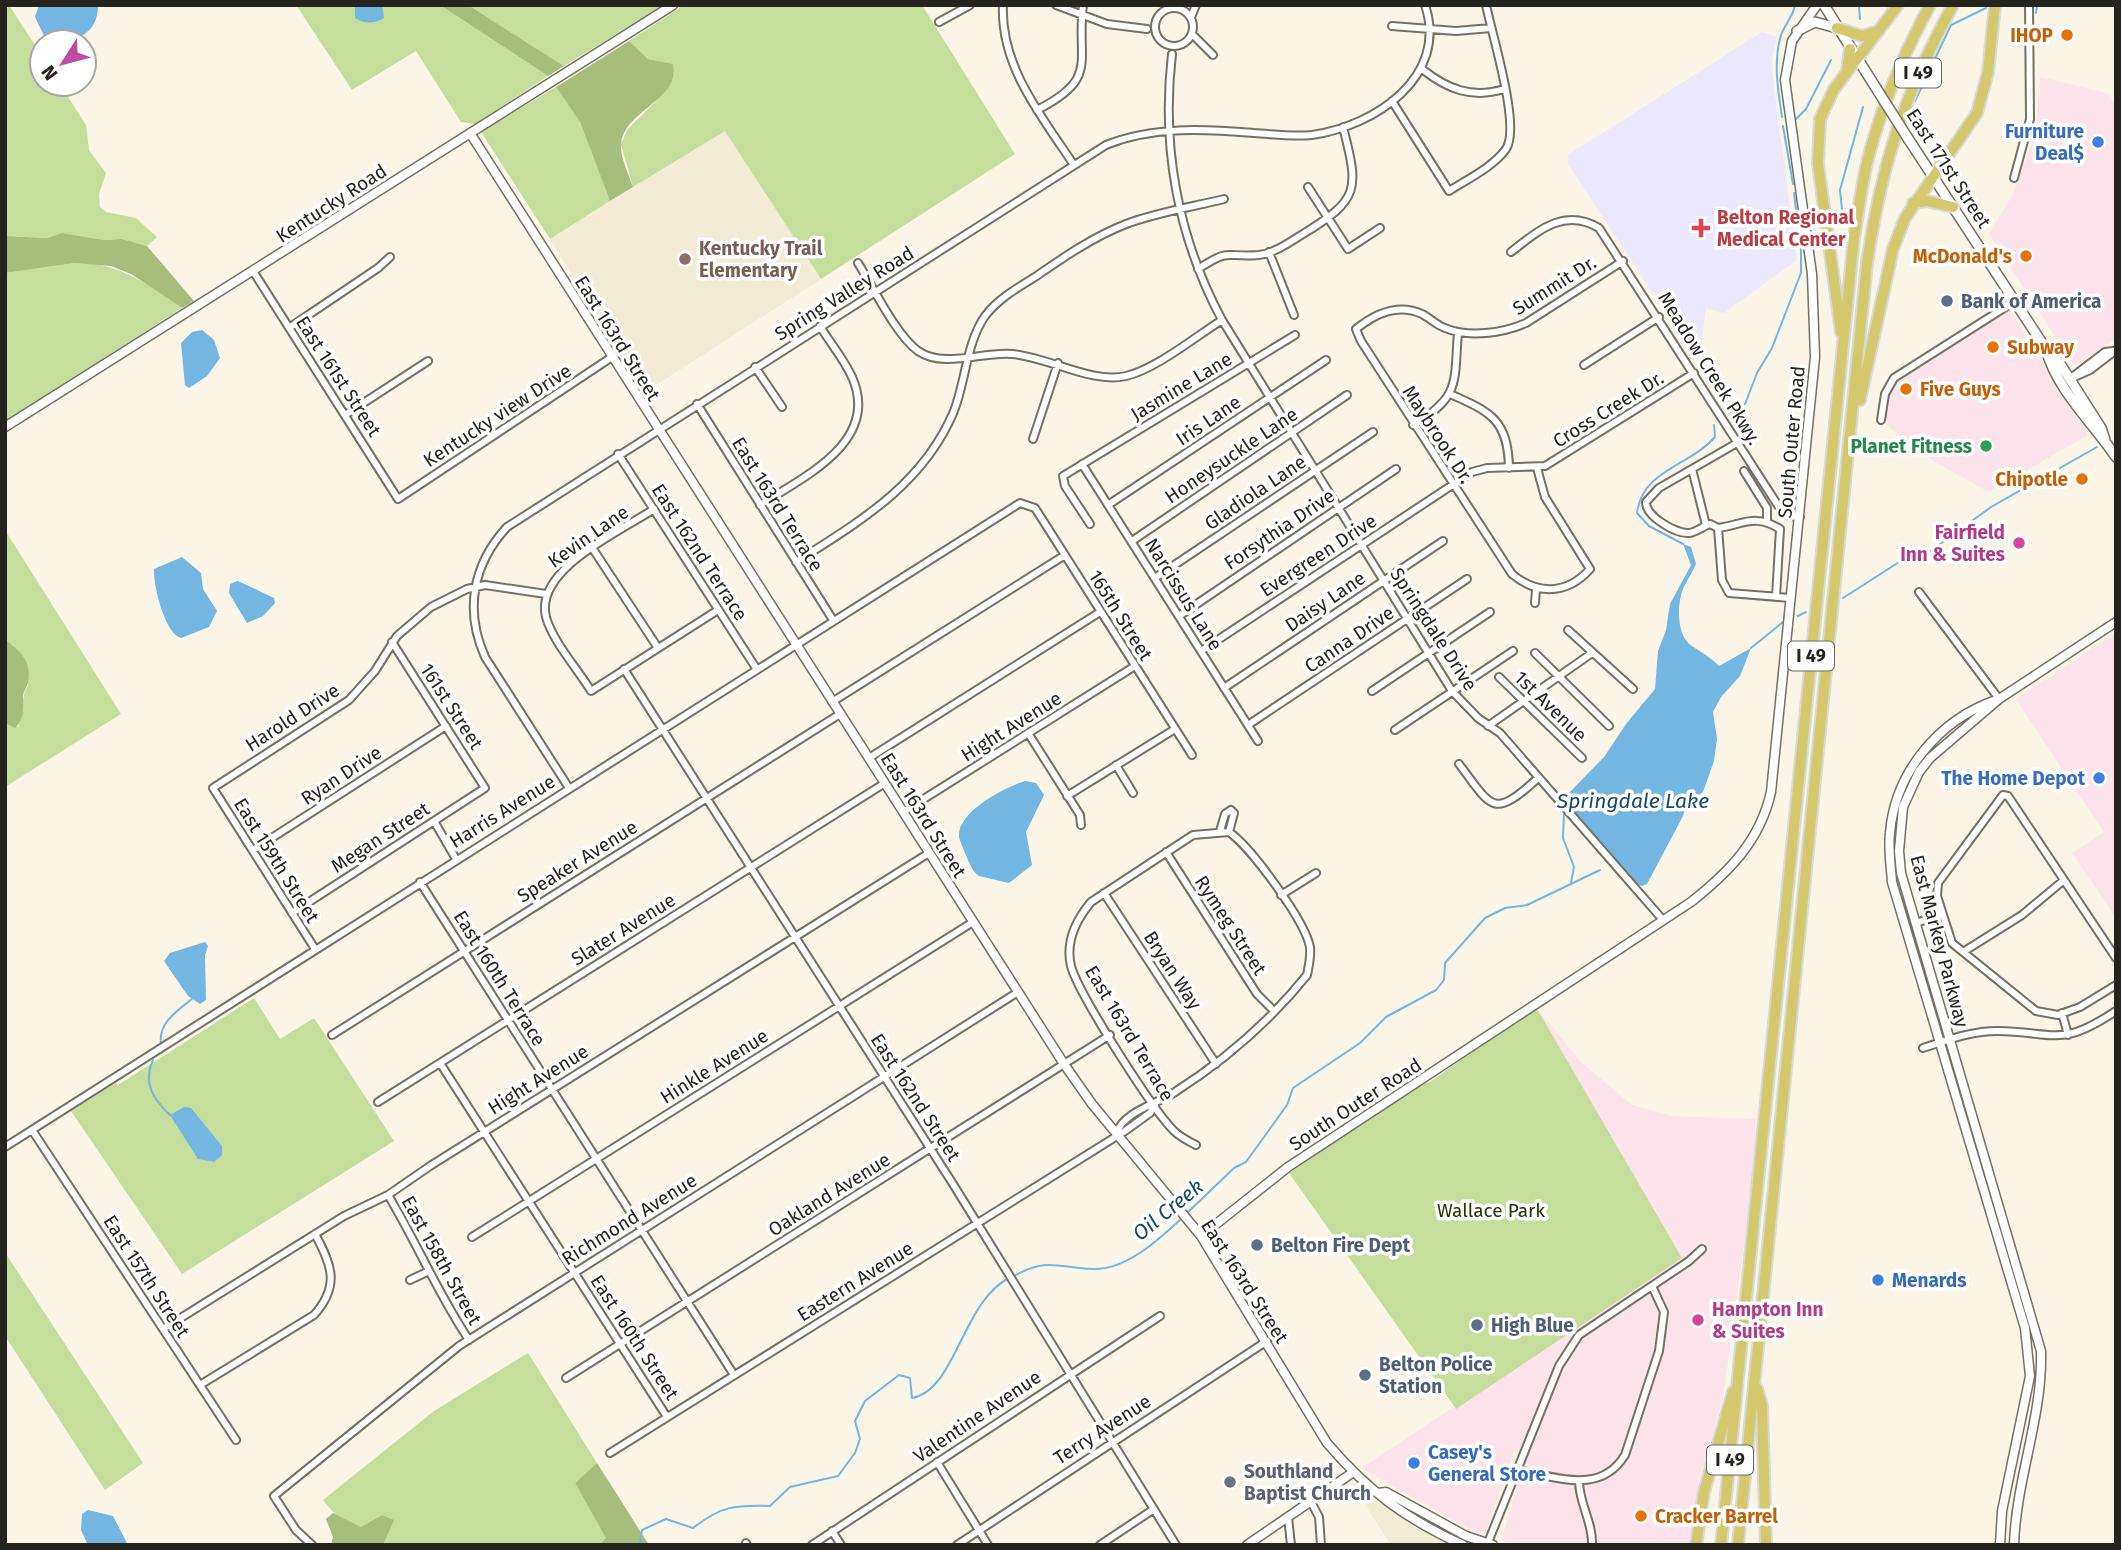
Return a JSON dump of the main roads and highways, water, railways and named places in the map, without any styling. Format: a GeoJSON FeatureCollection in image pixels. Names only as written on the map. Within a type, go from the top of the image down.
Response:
{"type":"FeatureCollection","features":[{"type":"Feature","properties":{"kind":"highway"},"geometry":{"type":"LineString","coordinates":[[1843,346],[1817,136],[1825,105],[1899,5]]}},
{"type":"Feature","properties":{"kind":"highway","name":"I 49"},"geometry":{"type":"LineString","coordinates":[[1721,1545],[1854,237],[1866,167],[1892,87],[1930,5]]}},
{"type":"Feature","properties":{"kind":"highway","name":"I 49"},"geometry":{"type":"LineString","coordinates":[[1738,1545],[1867,264],[1890,144],[1913,85],[1953,5]]}},
{"type":"Feature","properties":{"kind":"highway"},"geometry":{"type":"LineString","coordinates":[[1840,545],[1860,399],[1893,249],[1913,204],[1932,175],[1970,128],[1977,113],[1988,72],[1994,5]]}},
{"type":"Feature","properties":{"kind":"highway"},"geometry":{"type":"LineString","coordinates":[[1837,28],[1862,36],[1879,31]]}},
{"type":"Feature","properties":{"kind":"highway"},"geometry":{"type":"LineString","coordinates":[[1846,75],[1850,49]]}},
{"type":"Feature","properties":{"kind":"highway"},"geometry":{"type":"LineString","coordinates":[[1913,204],[1927,201],[1953,207]]}},
{"type":"Feature","properties":{"kind":"highway"},"geometry":{"type":"LineString","coordinates":[[1696,1541],[1704,1492],[1723,1416],[1739,1376]]}},
{"type":"Feature","properties":{"kind":"highway"},"geometry":{"type":"LineString","coordinates":[[1755,1382],[1762,1406],[1766,1545]]}},
{"type":"Feature","properties":{"kind":"main road","name":"East 171st Street"},"geometry":{"type":"LineString","coordinates":[[1824,5],[2046,349],[2049,360],[2095,419],[2105,440]]}},
{"type":"Feature","properties":{"kind":"main road"},"geometry":{"type":"LineString","coordinates":[[1797,31],[1815,22],[1837,28]]}},
{"type":"Feature","properties":{"kind":"main road","name":"East 171st Street"},"geometry":{"type":"LineString","coordinates":[[2067,381],[2116,457]]}},
{"type":"Feature","properties":{"kind":"water"},"geometry":{"type":"Polygon","coordinates":[[[39,5],[98,5],[91,28],[40,28],[35,17],[39,5]]]}},
{"type":"Feature","properties":{"kind":"water"},"geometry":{"type":"Polygon","coordinates":[[[355,5],[382,5],[384,18],[373,22],[358,20],[355,18],[355,5]]]}},
{"type":"Feature","properties":{"kind":"water"},"geometry":{"type":"Polygon","coordinates":[[[202,330],[214,340],[220,358],[207,376],[189,388],[185,385],[181,343],[192,332],[202,330]]]}},
{"type":"Feature","properties":{"kind":"water","name":"Springdale Lake"},"geometry":{"type":"Polygon","coordinates":[[[1683,544],[1691,547],[1696,564],[1683,589],[1680,603],[1679,619],[1683,635],[1692,646],[1719,666],[1751,648],[1740,676],[1721,697],[1713,712],[1717,739],[1714,761],[1703,792],[1687,803],[1683,816],[1647,884],[1642,886],[1637,884],[1571,811],[1568,794],[1604,757],[1626,724],[1655,689],[1658,651],[1666,630],[1670,604],[1691,565],[1683,544]]]}},
{"type":"Feature","properties":{"kind":"water"},"geometry":{"type":"Polygon","coordinates":[[[182,557],[201,573],[203,589],[217,611],[209,627],[181,638],[175,635],[165,619],[158,597],[154,569],[182,557]]]}},
{"type":"Feature","properties":{"kind":"water"},"geometry":{"type":"Polygon","coordinates":[[[238,581],[274,598],[275,603],[263,616],[247,623],[229,593],[230,584],[238,581]]]}},
{"type":"Feature","properties":{"kind":"water"},"geometry":{"type":"Polygon","coordinates":[[[1025,781],[1036,783],[1044,795],[1026,832],[1032,865],[1009,883],[979,876],[970,866],[961,843],[960,827],[984,801],[1025,781]]]}},
{"type":"Feature","properties":{"kind":"water"},"geometry":{"type":"Polygon","coordinates":[[[205,942],[208,946],[205,955],[206,1000],[200,1004],[188,996],[164,961],[170,953],[205,942]]]}},
{"type":"Feature","properties":{"kind":"water"},"geometry":{"type":"Polygon","coordinates":[[[184,1107],[191,1108],[222,1146],[222,1155],[214,1162],[198,1159],[170,1115],[184,1107]]]}},
{"type":"Feature","properties":{"kind":"water"},"geometry":{"type":"Polygon","coordinates":[[[88,1510],[113,1516],[128,1545],[88,1545],[81,1530],[82,1514],[88,1510]]]}},
{"type":"Feature","properties":{"kind":"waterway"},"geometry":{"type":"LineString","coordinates":[[1782,117],[1777,55],[1781,35],[1795,5]]}},
{"type":"Feature","properties":{"kind":"waterway"},"geometry":{"type":"LineString","coordinates":[[1859,5],[1860,19]]}},
{"type":"Feature","properties":{"kind":"waterway"},"geometry":{"type":"LineString","coordinates":[[2036,13],[2037,5]]}},
{"type":"Feature","properties":{"kind":"waterway"},"geometry":{"type":"LineString","coordinates":[[1915,101],[1951,25],[1986,8]]}},
{"type":"Feature","properties":{"kind":"waterway"},"geometry":{"type":"LineString","coordinates":[[1794,121],[1806,109],[1831,60]]}},
{"type":"Feature","properties":{"kind":"waterway"},"geometry":{"type":"LineString","coordinates":[[1843,219],[1840,190],[1863,107]]}},
{"type":"Feature","properties":{"kind":"waterway"},"geometry":{"type":"LineString","coordinates":[[1783,126],[1793,184]]}},
{"type":"Feature","properties":{"kind":"waterway"},"geometry":{"type":"LineString","coordinates":[[1731,412],[1745,404],[1757,373],[1772,348],[1801,273],[1794,193]]}},
{"type":"Feature","properties":{"kind":"waterway"},"geometry":{"type":"LineString","coordinates":[[1683,544],[1649,526],[1637,513],[1648,487],[1668,470],[1705,447],[1715,437],[1714,425]]}},
{"type":"Feature","properties":{"kind":"waterway"},"geometry":{"type":"LineString","coordinates":[[1843,598],[1907,557],[1929,552],[1991,507],[2097,447]]}},
{"type":"Feature","properties":{"kind":"waterway"},"geometry":{"type":"LineString","coordinates":[[1798,616],[1806,612]]}},
{"type":"Feature","properties":{"kind":"waterway"},"geometry":{"type":"LineString","coordinates":[[1751,648],[1783,622]]}},
{"type":"Feature","properties":{"kind":"waterway"},"geometry":{"type":"LineString","coordinates":[[1564,812],[1563,838],[1574,867],[1571,883]]}},
{"type":"Feature","properties":{"kind":"waterway","name":"Oil Creek"},"geometry":{"type":"LineString","coordinates":[[1186,1214],[1234,1168],[1246,1162],[1287,1105],[1293,1088],[1360,1043],[1386,1017],[1436,990],[1444,980],[1445,963],[1485,918],[1505,908],[1527,905],[1600,870]]}},
{"type":"Feature","properties":{"kind":"waterway"},"geometry":{"type":"LineString","coordinates":[[161,1044],[162,1030],[166,1024],[192,999]]}},
{"type":"Feature","properties":{"kind":"waterway"},"geometry":{"type":"LineString","coordinates":[[153,1060],[149,1083],[154,1096],[170,1115]]}},
{"type":"Feature","properties":{"kind":"waterway","name":"Oil Creek"},"geometry":{"type":"LineString","coordinates":[[1014,1276],[1045,1265],[1093,1269],[1118,1264],[1142,1252],[1182,1218]]}},
{"type":"Feature","properties":{"kind":"waterway","name":"Oil Creek"},"geometry":{"type":"LineString","coordinates":[[639,1545],[642,1530],[666,1519],[693,1528],[728,1508],[770,1506],[790,1487],[838,1476],[855,1453],[860,1439],[855,1421],[865,1401],[899,1375],[910,1378],[912,1398],[927,1392],[950,1363],[980,1306],[993,1290],[1009,1278]]}},
{"type":"Feature","properties":{"kind":"place","name":"IHOP"},"geometry":{"type":"Point","coordinates":[2067,35]}},
{"type":"Feature","properties":{"kind":"place","name":"Furniture Deal$"},"geometry":{"type":"Point","coordinates":[2098,142]}},
{"type":"Feature","properties":{"kind":"place","name":"Belton Regional Medical Center"},"geometry":{"type":"Point","coordinates":[1701,228]}},
{"type":"Feature","properties":{"kind":"place","name":"McDonald's"},"geometry":{"type":"Point","coordinates":[2026,256]}},
{"type":"Feature","properties":{"kind":"place","name":"Kentucky Trail Elementary"},"geometry":{"type":"Point","coordinates":[685,259]}},
{"type":"Feature","properties":{"kind":"place","name":"Bank of America"},"geometry":{"type":"Point","coordinates":[1947,301]}},
{"type":"Feature","properties":{"kind":"place","name":"Subway"},"geometry":{"type":"Point","coordinates":[1993,347]}},
{"type":"Feature","properties":{"kind":"place","name":"Five Guys"},"geometry":{"type":"Point","coordinates":[1906,389]}},
{"type":"Feature","properties":{"kind":"place","name":"Planet Fitness"},"geometry":{"type":"Point","coordinates":[1986,446]}},
{"type":"Feature","properties":{"kind":"place","name":"Chipotle"},"geometry":{"type":"Point","coordinates":[2082,479]}},
{"type":"Feature","properties":{"kind":"place","name":"Fairfield Inn & Suites"},"geometry":{"type":"Point","coordinates":[2019,543]}},
{"type":"Feature","properties":{"kind":"place","name":"The Home Depot"},"geometry":{"type":"Point","coordinates":[2099,778]}},
{"type":"Feature","properties":{"kind":"place","name":"Belton Fire Dept"},"geometry":{"type":"Point","coordinates":[1257,1245]}},
{"type":"Feature","properties":{"kind":"place","name":"Menards"},"geometry":{"type":"Point","coordinates":[1878,1280]}},
{"type":"Feature","properties":{"kind":"place","name":"Hampton Inn & Suites"},"geometry":{"type":"Point","coordinates":[1698,1320]}},
{"type":"Feature","properties":{"kind":"place","name":"High Blue"},"geometry":{"type":"Point","coordinates":[1477,1325]}},
{"type":"Feature","properties":{"kind":"place","name":"Belton Police Station"},"geometry":{"type":"Point","coordinates":[1365,1375]}},
{"type":"Feature","properties":{"kind":"place","name":"Casey's General Store"},"geometry":{"type":"Point","coordinates":[1414,1463]}},
{"type":"Feature","properties":{"kind":"place","name":"Southland Baptist Church"},"geometry":{"type":"Point","coordinates":[1230,1482]}},
{"type":"Feature","properties":{"kind":"place","name":"Cracker Barrel"},"geometry":{"type":"Point","coordinates":[1641,1516]}},
{"type":"Feature","properties":{"kind":"park label","name":"Wallace Park"},"geometry":{"type":"Point","coordinates":[1491,1210]}}]}
